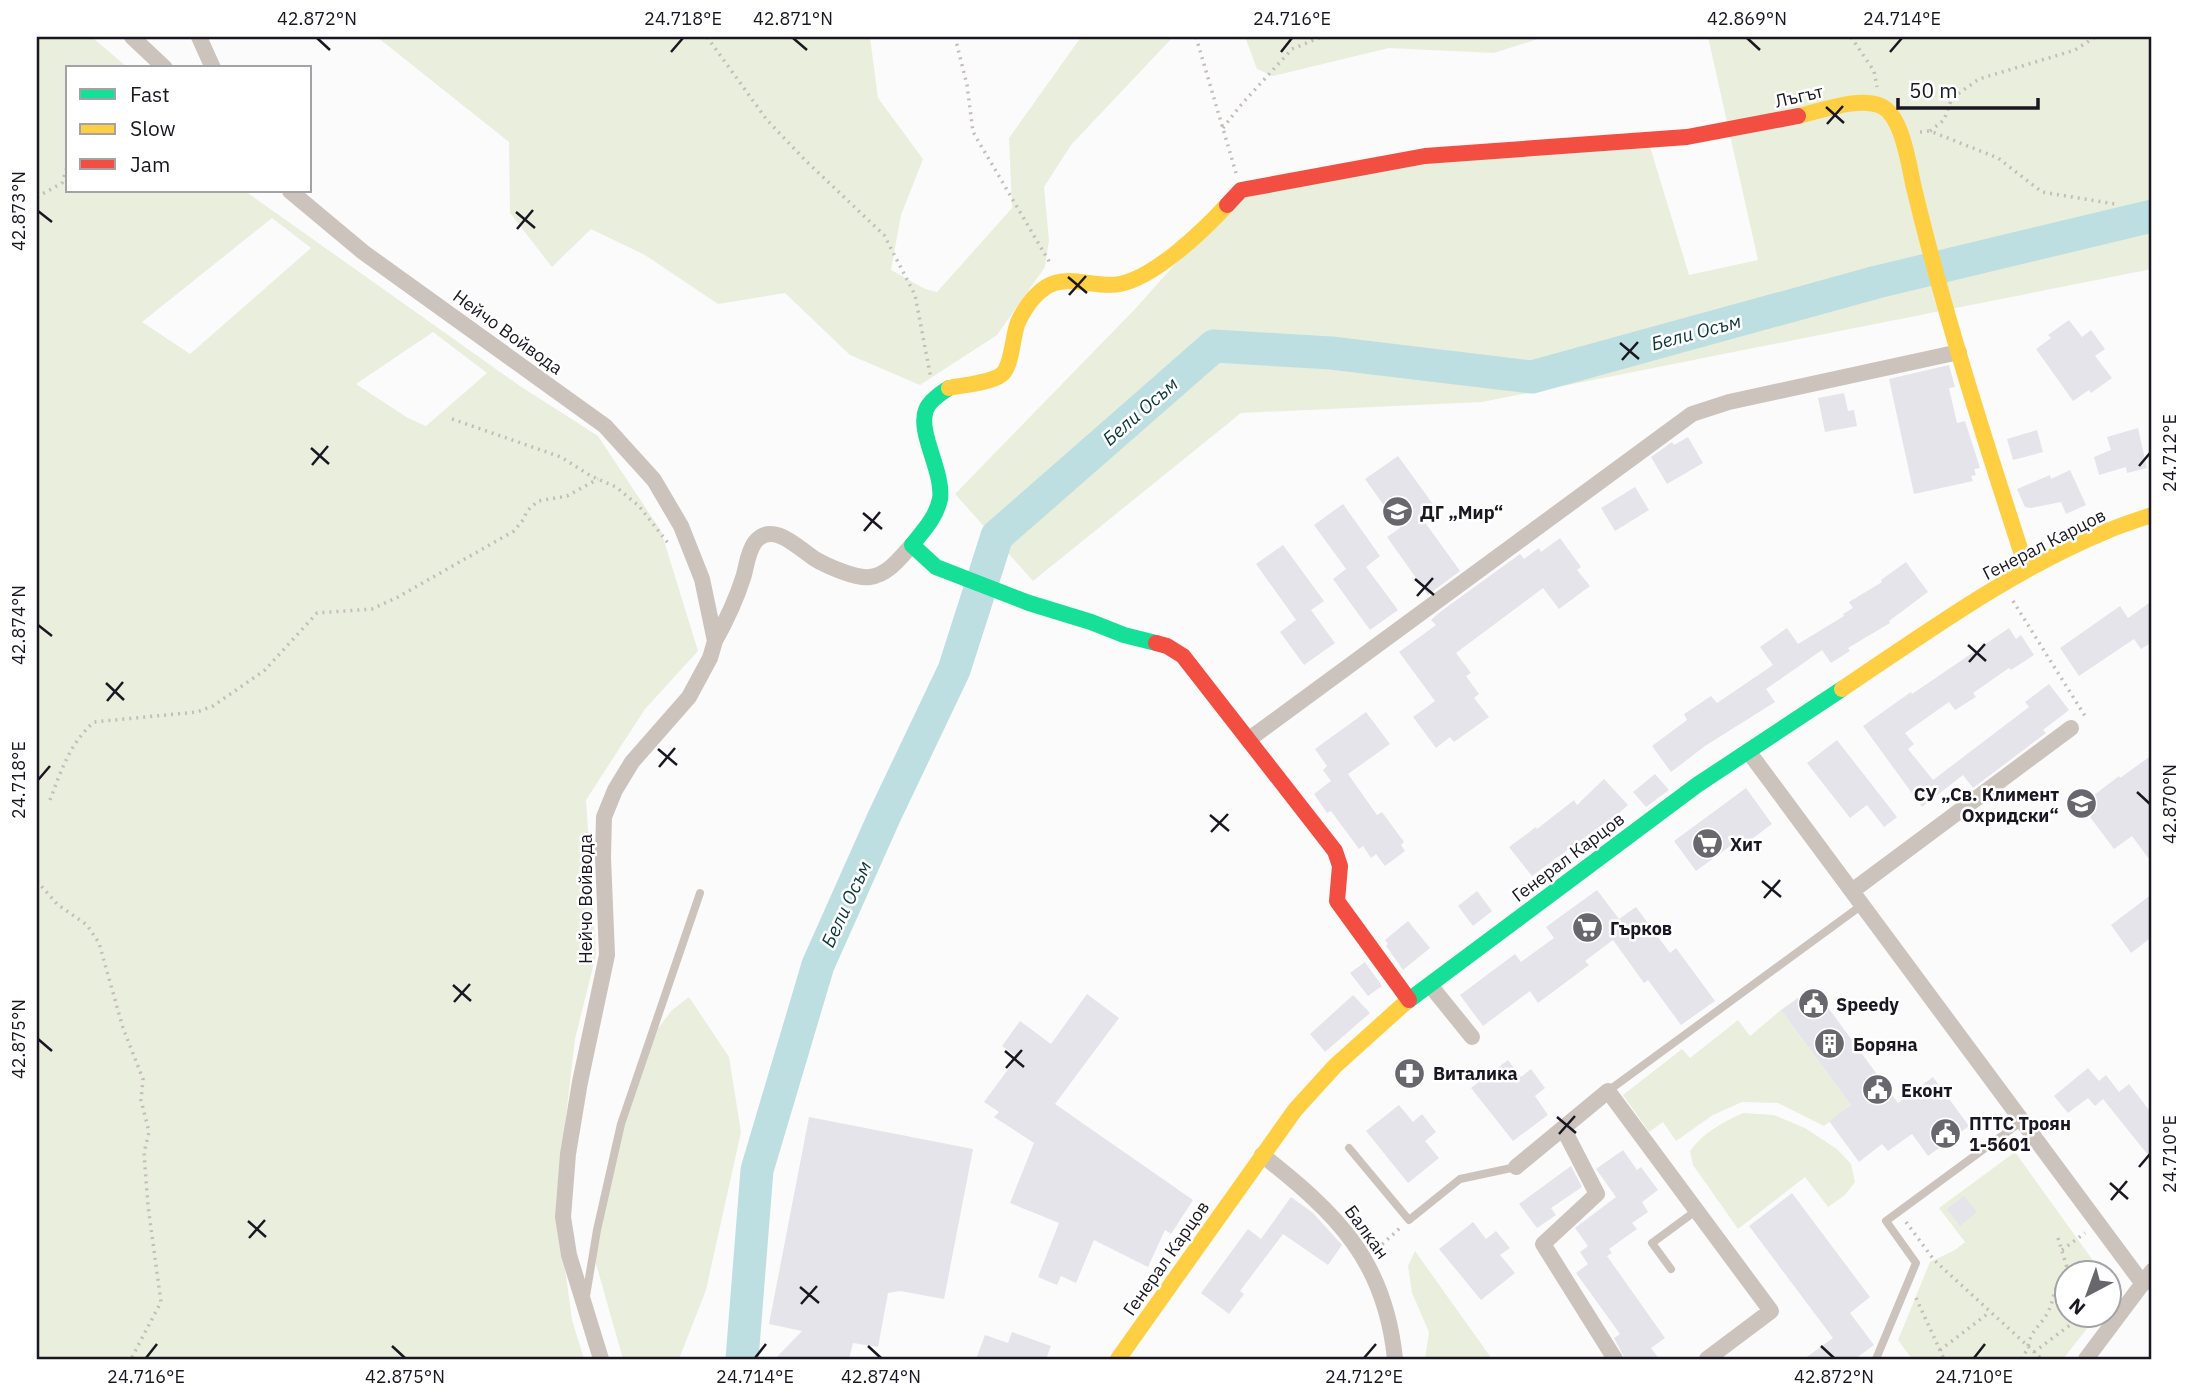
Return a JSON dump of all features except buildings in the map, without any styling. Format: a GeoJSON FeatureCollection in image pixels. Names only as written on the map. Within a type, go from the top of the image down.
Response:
{"type":"FeatureCollection","features":[{"type":"Feature","properties":{"kind":"street"},"geometry":{"type":"LineString","coordinates":[[132,37],[163,66]]}},
{"type":"Feature","properties":{"kind":"street"},"geometry":{"type":"LineString","coordinates":[[199,37],[212,66]]}},
{"type":"Feature","properties":{"kind":"street","name":"Лъгът"},"geometry":{"type":"LineString","coordinates":[[1241,190],[1425,156],[1687,137],[1768,123],[1854,103],[1882,106]]}},
{"type":"Feature","properties":{"kind":"street"},"geometry":{"type":"LineString","coordinates":[[1882,106],[1892,115],[1900,134],[1982,432],[2027,570]]}},
{"type":"Feature","properties":{"kind":"street"},"geometry":{"type":"LineString","coordinates":[[715,641],[729,617],[744,576],[748,555],[762,536],[783,536],[817,560],[853,575],[870,578],[887,571],[934,517],[940,498],[939,478],[923,421],[926,408],[934,398],[948,388],[999,377],[1006,371],[1018,321],[1034,298],[1046,287],[1060,280],[1096,285],[1121,284],[1151,271],[1203,231],[1241,190]]}},
{"type":"Feature","properties":{"kind":"street","name":"Нейчо Войвода"},"geometry":{"type":"LineString","coordinates":[[291,192],[363,251],[605,426],[654,481],[681,526],[702,579],[715,641],[710,658],[689,697],[632,762],[615,789],[604,817],[607,955],[568,1154],[563,1217],[569,1255],[601,1359]]}},
{"type":"Feature","properties":{"kind":"street"},"geometry":{"type":"LineString","coordinates":[[1248,740],[1692,414],[1728,401],[1959,352]]}},
{"type":"Feature","properties":{"kind":"street","name":"Генерал Карцов"},"geometry":{"type":"LineString","coordinates":[[1118,1359],[1295,1110],[1335,1066],[1409,1000],[1697,785],[1959,611],[2027,570],[2106,531],[2152,515]]}},
{"type":"Feature","properties":{"kind":"street"},"geometry":{"type":"LineString","coordinates":[[912,545],[936,567],[1124,635],[1167,646],[1182,656],[1335,851],[1340,866],[1337,901],[1409,1000]]}},
{"type":"Feature","properties":{"kind":"street"},"geometry":{"type":"LineString","coordinates":[[1852,891],[2071,728]]}},
{"type":"Feature","properties":{"kind":"street"},"geometry":{"type":"LineString","coordinates":[[1748,751],[2098,1224],[2148,1278],[2086,1359]]}},
{"type":"Feature","properties":{"kind":"street"},"geometry":{"type":"LineString","coordinates":[[1430,985],[1472,1037]]}},
{"type":"Feature","properties":{"kind":"street"},"geometry":{"type":"LineString","coordinates":[[1516,1167],[1608,1091],[1771,1311],[1707,1359]]}},
{"type":"Feature","properties":{"kind":"street"},"geometry":{"type":"LineString","coordinates":[[1563,1129],[1597,1194],[1542,1244],[1615,1359]]}},
{"type":"Feature","properties":{"kind":"street","name":"Балкан"},"geometry":{"type":"LineString","coordinates":[[1262,1155],[1319,1202],[1366,1260],[1384,1301],[1395,1359]]}},
{"type":"Feature","properties":{"kind":"lane"},"geometry":{"type":"LineString","coordinates":[[584,1306],[597,1230],[621,1124],[700,893]]}},
{"type":"Feature","properties":{"kind":"lane"},"geometry":{"type":"LineString","coordinates":[[1608,1091],[1862,905]]}},
{"type":"Feature","properties":{"kind":"lane"},"geometry":{"type":"LineString","coordinates":[[1876,1359],[1916,1264],[1886,1221],[2022,1121]]}},
{"type":"Feature","properties":{"kind":"lane"},"geometry":{"type":"LineString","coordinates":[[1349,1148],[1409,1220],[1460,1179],[1516,1167]]}},
{"type":"Feature","properties":{"kind":"lane"},"geometry":{"type":"LineString","coordinates":[[1671,1269],[1652,1243],[1697,1209]]}},
{"type":"Feature","properties":{"kind":"path"},"geometry":{"type":"LineString","coordinates":[[707,37],[766,120],[804,160],[884,235],[915,295],[934,398]]}},
{"type":"Feature","properties":{"kind":"path"},"geometry":{"type":"LineString","coordinates":[[955,37],[967,85],[972,132],[1060,280]]}},
{"type":"Feature","properties":{"kind":"path"},"geometry":{"type":"LineString","coordinates":[[1196,37],[1241,190]]}},
{"type":"Feature","properties":{"kind":"path"},"geometry":{"type":"LineString","coordinates":[[1223,128],[1292,49],[1321,37]]}},
{"type":"Feature","properties":{"kind":"path"},"geometry":{"type":"LineString","coordinates":[[1851,37],[1874,71],[1882,106]]}},
{"type":"Feature","properties":{"kind":"path"},"geometry":{"type":"LineString","coordinates":[[1930,131],[1944,120],[1952,98],[1979,79],[2075,50],[2095,37]]}},
{"type":"Feature","properties":{"kind":"path"},"geometry":{"type":"LineString","coordinates":[[1900,134],[1930,131],[1998,158],[2042,192],[2115,204]]}},
{"type":"Feature","properties":{"kind":"path"},"geometry":{"type":"LineString","coordinates":[[37,197],[62,183],[66,170]]}},
{"type":"Feature","properties":{"kind":"path"},"geometry":{"type":"LineString","coordinates":[[452,419],[561,457],[598,479],[616,486],[639,506],[670,546]]}},
{"type":"Feature","properties":{"kind":"path"},"geometry":{"type":"LineString","coordinates":[[50,800],[69,751],[94,722],[197,712],[213,706],[265,670],[317,613],[372,609],[398,597],[514,531],[527,511],[538,501],[567,496],[598,479]]}},
{"type":"Feature","properties":{"kind":"path"},"geometry":{"type":"LineString","coordinates":[[2010,595],[2086,718]]}},
{"type":"Feature","properties":{"kind":"path"},"geometry":{"type":"LineString","coordinates":[[37,881],[57,904],[87,925],[99,943],[123,1028],[143,1079],[141,1100],[149,1132],[144,1153],[147,1193],[160,1302],[131,1359]]}},
{"type":"Feature","properties":{"kind":"path"},"geometry":{"type":"LineString","coordinates":[[1899,1212],[1934,1260],[2042,1359]]}},
{"type":"Feature","properties":{"kind":"path"},"geometry":{"type":"LineString","coordinates":[[1366,1260],[1409,1220]]}},
{"type":"Feature","properties":{"kind":"path"},"geometry":{"type":"LineString","coordinates":[[2062,1250],[2098,1224]]}},
{"type":"Feature","properties":{"kind":"path"},"geometry":{"type":"LineString","coordinates":[[2058,1238],[2065,1260]]}},
{"type":"Feature","properties":{"kind":"path"},"geometry":{"type":"LineString","coordinates":[[1909,1282],[1944,1359]]}},
{"type":"Feature","properties":{"kind":"path"},"geometry":{"type":"LineString","coordinates":[[2021,1359],[2033,1331],[2048,1311],[2052,1299]]}},
{"type":"Feature","properties":{"kind":"path"},"geometry":{"type":"LineString","coordinates":[[1940,1350],[1990,1312]]}},
{"type":"Feature","properties":{"kind":"path"},"geometry":{"type":"LineString","coordinates":[[2034,1352],[2063,1330]]}},
{"type":"Feature","properties":{"kind":"green space"},"geometry":{"type":"Polygon","coordinates":[[[37,37],[92,37],[126,66],[66,66],[66,192],[246,192],[520,386],[598,436],[661,531],[698,651],[645,709],[586,800],[596,955],[575,1039],[556,1202],[572,1320],[584,1359],[37,1359],[37,37]],[[272,218],[142,322],[190,354],[311,248],[272,218]],[[433,332],[356,384],[408,418],[426,426],[487,373],[433,332]]]}},
{"type":"Feature","properties":{"kind":"green space"},"geometry":{"type":"Polygon","coordinates":[[[377,37],[870,37],[878,98],[923,159],[901,215],[891,270],[925,289],[937,292],[1012,208],[1009,138],[1081,37],[1173,37],[1071,145],[1044,187],[1049,240],[1045,267],[997,335],[920,385],[850,355],[785,293],[718,304],[645,255],[591,229],[552,267],[510,213],[509,142],[377,37]]]}},
{"type":"Feature","properties":{"kind":"green space"},"geometry":{"type":"Polygon","coordinates":[[[1245,37],[1544,37],[1494,53],[1389,48],[1273,76],[1257,69],[1245,37]]]}},
{"type":"Feature","properties":{"kind":"green space"},"geometry":{"type":"Polygon","coordinates":[[[1708,37],[2152,37],[2152,269],[1482,402],[1241,413],[1033,581],[955,494],[1136,308],[1241,190],[1425,156],[1648,140],[1689,275],[1758,260],[1708,37]]]}},
{"type":"Feature","properties":{"kind":"green space"},"geometry":{"type":"Polygon","coordinates":[[[689,997],[729,1057],[741,1132],[706,1290],[679,1359],[623,1359],[591,1246],[643,1048],[672,1010],[689,997]]]}},
{"type":"Feature","properties":{"kind":"green space"},"geometry":{"type":"Polygon","coordinates":[[[1781,1010],[1851,1105],[1824,1126],[1778,1103],[1742,1102],[1713,1115],[1676,1141],[1663,1122],[1649,1132],[1623,1095],[1682,1049],[1690,1058],[1738,1020],[1750,1036],[1781,1010]]]}},
{"type":"Feature","properties":{"kind":"green space"},"geometry":{"type":"Polygon","coordinates":[[[1743,1113],[1774,1115],[1805,1128],[1837,1149],[1851,1164],[1855,1182],[1845,1195],[1828,1207],[1805,1177],[1738,1229],[1693,1165],[1690,1151],[1701,1138],[1727,1120],[1743,1113]]]}},
{"type":"Feature","properties":{"kind":"green space"},"geometry":{"type":"Polygon","coordinates":[[[2015,1152],[2093,1260],[2052,1260],[2052,1330],[2086,1330],[2063,1359],[1912,1359],[1898,1340],[1930,1262],[1965,1242],[1939,1208],[2015,1152]]]}},
{"type":"Feature","properties":{"kind":"green space"},"geometry":{"type":"Polygon","coordinates":[[[1415,1251],[1492,1359],[1425,1359],[1429,1332],[1412,1293],[1408,1266],[1415,1251]]]}},
{"type":"Feature","properties":{"kind":"waterway","name":"Бели Осъм"},"geometry":{"type":"LineString","coordinates":[[742,1359],[757,1170],[818,965],[954,670],[997,536],[1214,346],[1331,353],[1532,377],[1877,282],[2152,216]]}},
{"type":"Feature","properties":{"kind":"traffic: fast"},"geometry":{"type":"LineString","coordinates":[[949,388],[932,400],[926,410],[925,429],[938,477],[940,499],[932,518],[912,545],[936,567],[1029,603],[1156,643]]}},
{"type":"Feature","properties":{"kind":"traffic: fast"},"geometry":{"type":"LineString","coordinates":[[1405,1003],[1697,785],[1842,689]]}},
{"type":"Feature","properties":{"kind":"traffic: slow"},"geometry":{"type":"LineString","coordinates":[[1798,116],[1840,105],[1872,103],[1881,106],[1895,120],[1904,143],[1926,236],[1981,428],[2027,570]]}},
{"type":"Feature","properties":{"kind":"traffic: slow"},"geometry":{"type":"LineString","coordinates":[[949,388],[983,382],[996,378],[1005,371],[1019,320],[1038,293],[1046,287],[1063,281],[1111,285],[1134,280],[1178,252],[1227,205]]}},
{"type":"Feature","properties":{"kind":"traffic: slow"},"geometry":{"type":"LineString","coordinates":[[1842,689],[1938,624],[2037,564],[2107,531],[2152,515]]}},
{"type":"Feature","properties":{"kind":"traffic: slow"},"geometry":{"type":"LineString","coordinates":[[1118,1359],[1295,1110],[1335,1066],[1405,1003]]}},
{"type":"Feature","properties":{"kind":"traffic: jam"},"geometry":{"type":"LineString","coordinates":[[1227,205],[1241,190],[1425,156],[1687,137],[1798,116]]}},
{"type":"Feature","properties":{"kind":"traffic: jam"},"geometry":{"type":"LineString","coordinates":[[1156,643],[1183,656],[1335,851],[1340,866],[1337,901],[1409,1000]]}},
{"type":"Feature","properties":{"kind":"place","name":"ДГ „Мир“"},"geometry":{"type":"Point","coordinates":[1397,512]}},
{"type":"Feature","properties":{"kind":"place","name":"СУ „Св. Климент Охридски“"},"geometry":{"type":"Point","coordinates":[2082,804]}},
{"type":"Feature","properties":{"kind":"place","name":"Хит"},"geometry":{"type":"Point","coordinates":[1707,844]}},
{"type":"Feature","properties":{"kind":"place","name":"Гърков"},"geometry":{"type":"Point","coordinates":[1587,928]}},
{"type":"Feature","properties":{"kind":"place","name":"Speedy"},"geometry":{"type":"Point","coordinates":[1813,1004]}},
{"type":"Feature","properties":{"kind":"place","name":"Боряна"},"geometry":{"type":"Point","coordinates":[1830,1044]}},
{"type":"Feature","properties":{"kind":"place","name":"Виталика"},"geometry":{"type":"Point","coordinates":[1410,1073]}},
{"type":"Feature","properties":{"kind":"place","name":"Еконт"},"geometry":{"type":"Point","coordinates":[1878,1090]}},
{"type":"Feature","properties":{"kind":"place","name":"ПТТС Троян 1-5601"},"geometry":{"type":"Point","coordinates":[1946,1133]}}]}
